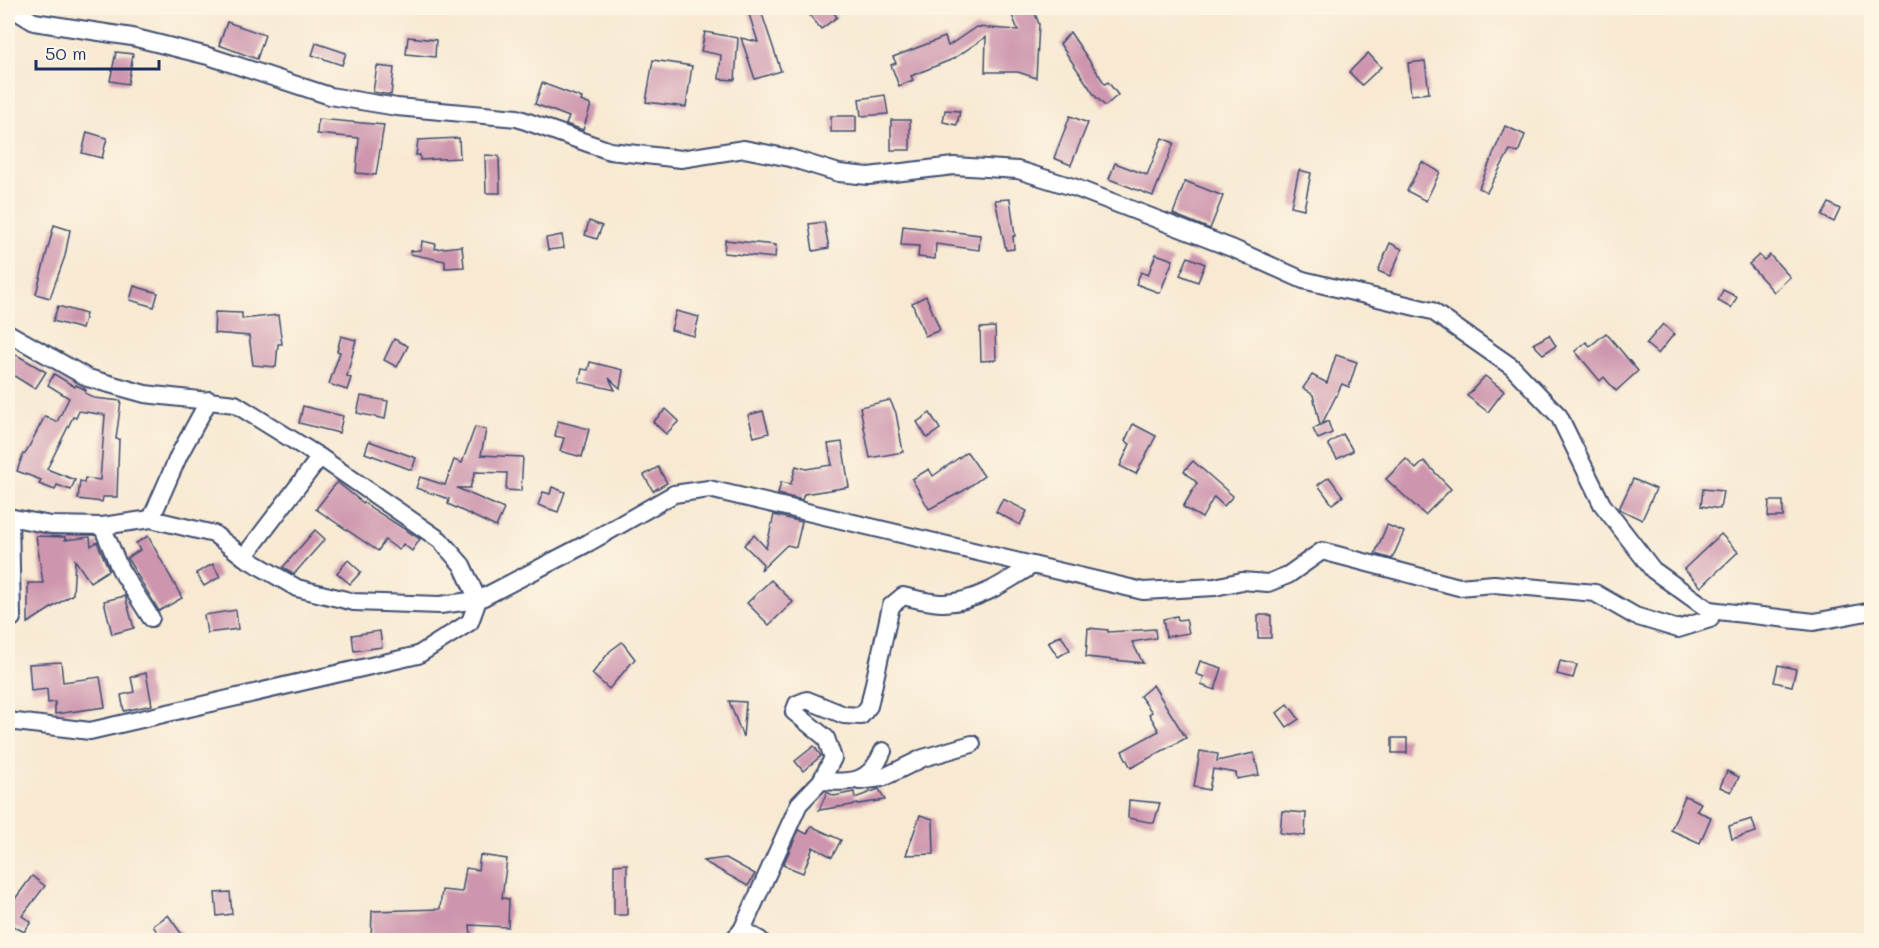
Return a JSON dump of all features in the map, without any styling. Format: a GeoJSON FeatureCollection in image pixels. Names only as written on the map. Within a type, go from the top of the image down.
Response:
{"type":"FeatureCollection","features":[{"type":"Feature","properties":{"kind":"street"},"geometry":{"type":"LineString","coordinates":[[11,8],[34,22],[132,37],[208,56],[330,96],[397,107],[517,118],[610,151],[681,159],[744,149],[790,158],[839,174],[868,176],[954,166],[1018,170],[1087,192],[1234,249],[1303,280],[1432,311],[1512,367],[1559,416],[1602,504],[1638,551],[1653,570],[1709,610],[1814,622],[1872,610]]}},
{"type":"Feature","properties":{"kind":"street"},"geometry":{"type":"LineString","coordinates":[[8,333],[88,378],[145,394],[235,404],[320,458],[440,540],[462,565],[478,600],[470,622],[418,656],[252,692],[171,714],[90,730],[8,721]]}},
{"type":"Feature","properties":{"kind":"street"},"geometry":{"type":"LineString","coordinates":[[151,519],[179,454],[209,400]]}},
{"type":"Feature","properties":{"kind":"street"},"geometry":{"type":"LineString","coordinates":[[244,557],[320,458]]}},
{"type":"Feature","properties":{"kind":"street"},"geometry":{"type":"LineString","coordinates":[[12,618],[9,517],[51,525],[102,526],[151,519],[214,534],[244,557],[297,588],[354,602],[440,605],[478,600],[588,543],[674,494],[709,489],[1143,591],[1215,587],[1242,581],[1268,583],[1288,575],[1322,552],[1459,587],[1494,584],[1595,593],[1635,616],[1678,629],[1710,619],[1709,610]]}},
{"type":"Feature","properties":{"kind":"street"},"geometry":{"type":"LineString","coordinates":[[102,526],[120,568],[151,618]]}},
{"type":"Feature","properties":{"kind":"street"},"geometry":{"type":"LineString","coordinates":[[760,940],[737,935],[799,804],[821,781],[832,758],[826,738],[794,712],[796,704],[807,700],[844,715],[861,716],[869,706],[891,606],[903,596],[943,603],[968,600],[1005,583],[1033,565]]}},
{"type":"Feature","properties":{"kind":"street"},"geometry":{"type":"LineString","coordinates":[[821,781],[859,781],[882,778],[923,758],[972,744]]}},
{"type":"Feature","properties":{"kind":"street"},"geometry":{"type":"LineString","coordinates":[[859,781],[877,765],[884,751]]}},
{"type":"Feature","properties":{"kind":"building"},"geometry":{"type":"Polygon","coordinates":[[[747,8],[760,8],[781,71],[755,79],[741,38],[758,42],[747,8]]]}},
{"type":"Feature","properties":{"kind":"building"},"geometry":{"type":"Polygon","coordinates":[[[804,8],[830,8],[837,17],[821,29],[804,8]]]}},
{"type":"Feature","properties":{"kind":"building"},"geometry":{"type":"Polygon","coordinates":[[[1009,8],[1033,8],[1039,24],[1036,78],[1018,72],[985,72],[986,37],[953,59],[911,76],[913,80],[899,86],[891,65],[896,63],[893,57],[945,37],[948,46],[976,27],[1018,30],[1009,8]]]}},
{"type":"Feature","properties":{"kind":"building"},"geometry":{"type":"Polygon","coordinates":[[[227,22],[265,35],[257,59],[219,45],[227,22]]]}},
{"type":"Feature","properties":{"kind":"building"},"geometry":{"type":"Polygon","coordinates":[[[705,32],[738,38],[735,80],[719,79],[721,55],[701,51],[705,32]]]}},
{"type":"Feature","properties":{"kind":"building"},"geometry":{"type":"Polygon","coordinates":[[[1070,32],[1105,84],[1108,82],[1118,95],[1105,106],[1095,96],[1060,44],[1070,32]]]}},
{"type":"Feature","properties":{"kind":"building"},"geometry":{"type":"Polygon","coordinates":[[[408,37],[436,40],[435,57],[406,54],[408,37]]]}},
{"type":"Feature","properties":{"kind":"building"},"geometry":{"type":"Polygon","coordinates":[[[316,43],[346,53],[342,65],[312,55],[316,43]]]}},
{"type":"Feature","properties":{"kind":"building"},"geometry":{"type":"Polygon","coordinates":[[[116,52],[133,54],[128,84],[110,81],[116,52]]]}},
{"type":"Feature","properties":{"kind":"building"},"geometry":{"type":"Polygon","coordinates":[[[1368,53],[1381,67],[1362,85],[1349,72],[1368,53]]]}},
{"type":"Feature","properties":{"kind":"building"},"geometry":{"type":"Polygon","coordinates":[[[653,60],[692,66],[686,107],[646,102],[653,60]]]}},
{"type":"Feature","properties":{"kind":"building"},"geometry":{"type":"Polygon","coordinates":[[[1425,61],[1429,93],[1411,95],[1408,63],[1425,61]]]}},
{"type":"Feature","properties":{"kind":"building"},"geometry":{"type":"Polygon","coordinates":[[[377,66],[394,68],[391,95],[373,92],[377,66]]]}},
{"type":"Feature","properties":{"kind":"building"},"geometry":{"type":"Polygon","coordinates":[[[542,83],[582,98],[581,101],[591,105],[583,130],[566,124],[569,117],[535,104],[542,83]]]}},
{"type":"Feature","properties":{"kind":"building"},"geometry":{"type":"Polygon","coordinates":[[[885,95],[888,114],[861,116],[859,99],[885,95]]]}},
{"type":"Feature","properties":{"kind":"building"},"geometry":{"type":"Polygon","coordinates":[[[945,110],[960,111],[957,125],[943,122],[945,110]]]}},
{"type":"Feature","properties":{"kind":"building"},"geometry":{"type":"Polygon","coordinates":[[[831,116],[856,116],[856,132],[831,132],[831,116]]]}},
{"type":"Feature","properties":{"kind":"building"},"geometry":{"type":"Polygon","coordinates":[[[1070,116],[1088,123],[1071,165],[1054,158],[1070,116]]]}},
{"type":"Feature","properties":{"kind":"building"},"geometry":{"type":"Polygon","coordinates":[[[318,119],[384,125],[376,175],[356,173],[359,138],[317,134],[318,119]]]}},
{"type":"Feature","properties":{"kind":"building"},"geometry":{"type":"Polygon","coordinates":[[[891,120],[910,120],[910,150],[891,150],[891,120]]]}},
{"type":"Feature","properties":{"kind":"building"},"geometry":{"type":"Polygon","coordinates":[[[1505,126],[1525,135],[1518,153],[1510,150],[1487,192],[1479,188],[1505,126]]]}},
{"type":"Feature","properties":{"kind":"building"},"geometry":{"type":"Polygon","coordinates":[[[87,132],[107,138],[102,158],[82,153],[87,132]]]}},
{"type":"Feature","properties":{"kind":"building"},"geometry":{"type":"Polygon","coordinates":[[[459,138],[460,158],[420,160],[420,155],[416,155],[418,140],[459,138]]]}},
{"type":"Feature","properties":{"kind":"building"},"geometry":{"type":"Polygon","coordinates":[[[1162,138],[1174,143],[1153,196],[1109,179],[1115,163],[1147,175],[1162,138]]]}},
{"type":"Feature","properties":{"kind":"building"},"geometry":{"type":"Polygon","coordinates":[[[485,155],[499,156],[500,193],[486,193],[485,155]]]}},
{"type":"Feature","properties":{"kind":"building"},"geometry":{"type":"Polygon","coordinates":[[[1422,162],[1440,172],[1426,201],[1407,191],[1422,162]]]}},
{"type":"Feature","properties":{"kind":"building"},"geometry":{"type":"Polygon","coordinates":[[[1299,170],[1311,173],[1304,209],[1291,206],[1299,170]]]}},
{"type":"Feature","properties":{"kind":"building"},"geometry":{"type":"Polygon","coordinates":[[[1185,181],[1223,196],[1210,229],[1173,214],[1185,181]]]}},
{"type":"Feature","properties":{"kind":"building"},"geometry":{"type":"Polygon","coordinates":[[[1010,199],[1015,236],[1013,236],[1014,249],[1006,250],[995,200],[1010,199]]]}},
{"type":"Feature","properties":{"kind":"building"},"geometry":{"type":"Polygon","coordinates":[[[1829,203],[1840,209],[1834,222],[1822,216],[1829,203]]]}},
{"type":"Feature","properties":{"kind":"building"},"geometry":{"type":"Polygon","coordinates":[[[589,221],[602,226],[597,239],[585,235],[589,221]]]}},
{"type":"Feature","properties":{"kind":"building"},"geometry":{"type":"Polygon","coordinates":[[[824,222],[829,248],[813,251],[809,224],[824,222]]]}},
{"type":"Feature","properties":{"kind":"building"},"geometry":{"type":"Polygon","coordinates":[[[54,225],[70,230],[65,256],[50,298],[36,294],[54,225]]]}},
{"type":"Feature","properties":{"kind":"building"},"geometry":{"type":"Polygon","coordinates":[[[903,226],[980,235],[979,250],[936,244],[935,259],[918,257],[919,246],[901,245],[903,226]]]}},
{"type":"Feature","properties":{"kind":"building"},"geometry":{"type":"Polygon","coordinates":[[[562,235],[564,248],[548,250],[546,238],[562,235]]]}},
{"type":"Feature","properties":{"kind":"building"},"geometry":{"type":"Polygon","coordinates":[[[725,240],[776,245],[775,258],[724,253],[725,240]]]}},
{"type":"Feature","properties":{"kind":"building"},"geometry":{"type":"Polygon","coordinates":[[[422,241],[436,244],[435,249],[462,246],[464,267],[445,268],[445,261],[410,254],[410,251],[421,250],[422,241]]]}},
{"type":"Feature","properties":{"kind":"building"},"geometry":{"type":"Polygon","coordinates":[[[1390,243],[1402,249],[1390,276],[1378,271],[1390,243]]]}},
{"type":"Feature","properties":{"kind":"building"},"geometry":{"type":"Polygon","coordinates":[[[1156,254],[1173,260],[1160,293],[1136,284],[1141,272],[1148,275],[1156,254]]]}},
{"type":"Feature","properties":{"kind":"building"},"geometry":{"type":"Polygon","coordinates":[[[1759,255],[1764,260],[1770,255],[1790,277],[1774,292],[1749,264],[1759,255]]]}},
{"type":"Feature","properties":{"kind":"building"},"geometry":{"type":"Polygon","coordinates":[[[1188,257],[1205,264],[1198,282],[1180,275],[1188,257]]]}},
{"type":"Feature","properties":{"kind":"building"},"geometry":{"type":"Polygon","coordinates":[[[134,286],[158,293],[154,307],[130,300],[134,286]]]}},
{"type":"Feature","properties":{"kind":"building"},"geometry":{"type":"Polygon","coordinates":[[[1723,290],[1737,297],[1731,308],[1718,301],[1723,290]]]}},
{"type":"Feature","properties":{"kind":"building"},"geometry":{"type":"Polygon","coordinates":[[[926,296],[940,330],[925,336],[912,303],[926,296]]]}},
{"type":"Feature","properties":{"kind":"building"},"geometry":{"type":"Polygon","coordinates":[[[58,306],[86,314],[82,329],[53,321],[58,306]]]}},
{"type":"Feature","properties":{"kind":"building"},"geometry":{"type":"Polygon","coordinates":[[[676,311],[699,317],[694,336],[671,330],[676,311]]]}},
{"type":"Feature","properties":{"kind":"building"},"geometry":{"type":"Polygon","coordinates":[[[215,312],[242,313],[242,319],[278,315],[282,344],[278,344],[276,367],[253,365],[249,336],[214,333],[215,312]]]}},
{"type":"Feature","properties":{"kind":"building"},"geometry":{"type":"Polygon","coordinates":[[[1663,324],[1674,334],[1658,354],[1646,344],[1663,324]]]}},
{"type":"Feature","properties":{"kind":"building"},"geometry":{"type":"Polygon","coordinates":[[[995,327],[996,360],[981,361],[980,328],[995,327]]]}},
{"type":"Feature","properties":{"kind":"building"},"geometry":{"type":"Polygon","coordinates":[[[1606,333],[1638,371],[1616,391],[1604,377],[1600,381],[1575,351],[1586,342],[1590,346],[1606,333]]]}},
{"type":"Feature","properties":{"kind":"building"},"geometry":{"type":"Polygon","coordinates":[[[1549,335],[1556,346],[1543,354],[1533,344],[1549,335]]]}},
{"type":"Feature","properties":{"kind":"building"},"geometry":{"type":"Polygon","coordinates":[[[341,336],[356,340],[347,376],[351,378],[347,390],[329,384],[340,352],[337,351],[341,336]]]}},
{"type":"Feature","properties":{"kind":"building"},"geometry":{"type":"Polygon","coordinates":[[[394,339],[408,346],[397,367],[384,360],[394,339]]]}},
{"type":"Feature","properties":{"kind":"building"},"geometry":{"type":"Polygon","coordinates":[[[8,350],[46,372],[35,389],[8,372],[8,350]]]}},
{"type":"Feature","properties":{"kind":"building"},"geometry":{"type":"Polygon","coordinates":[[[1336,355],[1357,362],[1349,387],[1342,384],[1322,424],[1328,421],[1332,433],[1318,439],[1313,429],[1320,425],[1313,395],[1303,388],[1312,375],[1327,383],[1336,355]]]}},
{"type":"Feature","properties":{"kind":"building"},"geometry":{"type":"Polygon","coordinates":[[[590,362],[623,370],[620,388],[609,378],[615,390],[579,382],[582,369],[588,370],[590,362]]]}},
{"type":"Feature","properties":{"kind":"building"},"geometry":{"type":"Polygon","coordinates":[[[54,374],[75,387],[76,385],[86,390],[85,393],[94,398],[121,401],[116,439],[119,439],[117,497],[103,497],[102,502],[78,499],[80,481],[84,483],[85,478],[100,480],[105,415],[79,411],[76,418],[73,417],[47,469],[75,480],[71,490],[57,485],[55,490],[39,484],[41,480],[17,471],[23,454],[45,416],[57,422],[69,398],[48,385],[54,374]]]}},
{"type":"Feature","properties":{"kind":"building"},"geometry":{"type":"Polygon","coordinates":[[[1485,376],[1504,391],[1488,412],[1467,396],[1485,376]]]}},
{"type":"Feature","properties":{"kind":"building"},"geometry":{"type":"Polygon","coordinates":[[[361,396],[388,401],[385,419],[357,413],[361,396]]]}},
{"type":"Feature","properties":{"kind":"building"},"geometry":{"type":"Polygon","coordinates":[[[890,400],[896,413],[903,452],[870,458],[860,407],[890,400]]]}},
{"type":"Feature","properties":{"kind":"building"},"geometry":{"type":"Polygon","coordinates":[[[303,406],[343,416],[339,433],[299,423],[303,406]]]}},
{"type":"Feature","properties":{"kind":"building"},"geometry":{"type":"Polygon","coordinates":[[[666,409],[679,421],[666,434],[653,422],[666,409]]]}},
{"type":"Feature","properties":{"kind":"building"},"geometry":{"type":"Polygon","coordinates":[[[763,411],[769,433],[754,437],[748,415],[763,411]]]}},
{"type":"Feature","properties":{"kind":"building"},"geometry":{"type":"Polygon","coordinates":[[[930,413],[940,429],[927,438],[917,422],[930,413]]]}},
{"type":"Feature","properties":{"kind":"building"},"geometry":{"type":"Polygon","coordinates":[[[558,421],[589,429],[582,457],[560,451],[564,438],[555,436],[558,421]]]}},
{"type":"Feature","properties":{"kind":"building"},"geometry":{"type":"Polygon","coordinates":[[[1133,424],[1156,436],[1136,474],[1120,466],[1130,444],[1125,441],[1133,424]]]}},
{"type":"Feature","properties":{"kind":"building"},"geometry":{"type":"Polygon","coordinates":[[[475,427],[486,430],[481,455],[523,457],[521,491],[506,490],[507,473],[475,472],[470,488],[457,488],[504,509],[496,527],[448,504],[449,499],[416,488],[420,477],[445,485],[454,460],[462,463],[475,427]]]}},
{"type":"Feature","properties":{"kind":"building"},"geometry":{"type":"Polygon","coordinates":[[[1343,434],[1353,451],[1337,459],[1328,444],[1343,434]]]}},
{"type":"Feature","properties":{"kind":"building"},"geometry":{"type":"Polygon","coordinates":[[[369,441],[416,458],[412,470],[365,453],[369,441]]]}},
{"type":"Feature","properties":{"kind":"building"},"geometry":{"type":"Polygon","coordinates":[[[842,442],[849,487],[804,494],[802,500],[778,494],[781,482],[791,484],[796,466],[806,469],[832,465],[828,444],[842,442]]]}},
{"type":"Feature","properties":{"kind":"building"},"geometry":{"type":"Polygon","coordinates":[[[967,452],[984,476],[963,491],[929,509],[912,479],[929,469],[933,476],[967,452]]]}},
{"type":"Feature","properties":{"kind":"building"},"geometry":{"type":"Polygon","coordinates":[[[1406,459],[1416,469],[1424,461],[1451,489],[1425,515],[1386,479],[1406,459]]]}},
{"type":"Feature","properties":{"kind":"building"},"geometry":{"type":"Polygon","coordinates":[[[1193,461],[1233,496],[1224,506],[1214,497],[1202,518],[1183,507],[1197,483],[1184,471],[1193,461]]]}},
{"type":"Feature","properties":{"kind":"building"},"geometry":{"type":"Polygon","coordinates":[[[658,467],[667,483],[653,491],[644,475],[658,467]]]}},
{"type":"Feature","properties":{"kind":"building"},"geometry":{"type":"Polygon","coordinates":[[[1329,477],[1343,496],[1332,504],[1318,485],[1329,477]]]}},
{"type":"Feature","properties":{"kind":"building"},"geometry":{"type":"Polygon","coordinates":[[[1633,479],[1656,489],[1642,520],[1619,509],[1633,479]]]}},
{"type":"Feature","properties":{"kind":"building"},"geometry":{"type":"Polygon","coordinates":[[[337,482],[362,502],[420,539],[412,551],[403,544],[399,550],[385,540],[378,551],[316,509],[337,482]]]}},
{"type":"Feature","properties":{"kind":"building"},"geometry":{"type":"Polygon","coordinates":[[[552,487],[565,492],[558,512],[538,505],[543,492],[550,494],[552,487]]]}},
{"type":"Feature","properties":{"kind":"building"},"geometry":{"type":"Polygon","coordinates":[[[1703,489],[1723,491],[1720,509],[1701,506],[1703,489]]]}},
{"type":"Feature","properties":{"kind":"building"},"geometry":{"type":"Polygon","coordinates":[[[1003,499],[1027,511],[1020,525],[996,512],[1003,499]]]}},
{"type":"Feature","properties":{"kind":"building"},"geometry":{"type":"Polygon","coordinates":[[[1769,501],[1783,501],[1783,517],[1768,517],[1769,501]]]}},
{"type":"Feature","properties":{"kind":"building"},"geometry":{"type":"Polygon","coordinates":[[[774,515],[802,522],[796,547],[787,545],[761,570],[763,564],[744,545],[754,535],[766,548],[774,515]]]}},
{"type":"Feature","properties":{"kind":"building"},"geometry":{"type":"Polygon","coordinates":[[[1387,525],[1404,532],[1392,559],[1375,554],[1387,525]]]}},
{"type":"Feature","properties":{"kind":"building"},"geometry":{"type":"Polygon","coordinates":[[[315,530],[325,539],[294,574],[283,567],[315,530]]]}},
{"type":"Feature","properties":{"kind":"building"},"geometry":{"type":"Polygon","coordinates":[[[1721,534],[1738,552],[1701,587],[1684,569],[1721,534]]]}},
{"type":"Feature","properties":{"kind":"building"},"geometry":{"type":"Polygon","coordinates":[[[36,536],[65,537],[65,540],[90,537],[91,546],[97,542],[109,570],[90,582],[75,560],[73,594],[28,623],[28,583],[43,583],[36,536]]]}},
{"type":"Feature","properties":{"kind":"building"},"geometry":{"type":"Polygon","coordinates":[[[148,536],[182,598],[159,611],[127,558],[140,550],[136,543],[148,536]]]}},
{"type":"Feature","properties":{"kind":"building"},"geometry":{"type":"Polygon","coordinates":[[[348,560],[361,572],[350,584],[337,573],[348,560]]]}},
{"type":"Feature","properties":{"kind":"building"},"geometry":{"type":"Polygon","coordinates":[[[213,564],[220,577],[204,586],[196,573],[213,564]]]}},
{"type":"Feature","properties":{"kind":"building"},"geometry":{"type":"Polygon","coordinates":[[[771,580],[793,602],[769,625],[747,603],[771,580]]]}},
{"type":"Feature","properties":{"kind":"building"},"geometry":{"type":"Polygon","coordinates":[[[125,596],[134,628],[112,634],[104,601],[125,596]]]}},
{"type":"Feature","properties":{"kind":"building"},"geometry":{"type":"Polygon","coordinates":[[[236,610],[238,629],[207,633],[204,615],[236,610]]]}},
{"type":"Feature","properties":{"kind":"building"},"geometry":{"type":"Polygon","coordinates":[[[1258,615],[1271,615],[1271,638],[1258,638],[1258,615]]]}},
{"type":"Feature","properties":{"kind":"building"},"geometry":{"type":"Polygon","coordinates":[[[1177,616],[1178,620],[1186,619],[1189,633],[1166,637],[1163,619],[1177,616]]]}},
{"type":"Feature","properties":{"kind":"building"},"geometry":{"type":"Polygon","coordinates":[[[1088,628],[1108,630],[1108,632],[1155,629],[1156,638],[1132,642],[1143,663],[1086,657],[1088,628]]]}},
{"type":"Feature","properties":{"kind":"building"},"geometry":{"type":"Polygon","coordinates":[[[380,631],[382,647],[354,651],[352,635],[380,631]]]}},
{"type":"Feature","properties":{"kind":"building"},"geometry":{"type":"Polygon","coordinates":[[[1061,635],[1070,650],[1058,657],[1048,642],[1061,635]]]}},
{"type":"Feature","properties":{"kind":"building"},"geometry":{"type":"Polygon","coordinates":[[[622,642],[635,659],[609,689],[592,674],[610,651],[622,642]]]}},
{"type":"Feature","properties":{"kind":"building"},"geometry":{"type":"Polygon","coordinates":[[[1200,661],[1222,668],[1215,690],[1201,685],[1204,677],[1196,674],[1200,661]]]}},
{"type":"Feature","properties":{"kind":"building"},"geometry":{"type":"Polygon","coordinates":[[[1560,661],[1577,665],[1573,678],[1557,674],[1560,661]]]}},
{"type":"Feature","properties":{"kind":"building"},"geometry":{"type":"Polygon","coordinates":[[[61,662],[63,682],[100,677],[105,707],[55,714],[55,702],[48,703],[47,689],[31,691],[29,664],[61,662]]]}},
{"type":"Feature","properties":{"kind":"building"},"geometry":{"type":"Polygon","coordinates":[[[1778,665],[1796,669],[1792,686],[1774,682],[1778,665]]]}},
{"type":"Feature","properties":{"kind":"building"},"geometry":{"type":"Polygon","coordinates":[[[146,673],[152,705],[124,711],[121,695],[134,692],[131,677],[146,673]]]}},
{"type":"Feature","properties":{"kind":"building"},"geometry":{"type":"Polygon","coordinates":[[[1153,685],[1186,738],[1131,768],[1122,751],[1159,731],[1149,714],[1152,712],[1140,696],[1153,685]]]}},
{"type":"Feature","properties":{"kind":"building"},"geometry":{"type":"Polygon","coordinates":[[[729,701],[746,702],[743,737],[729,701]]]}},
{"type":"Feature","properties":{"kind":"building"},"geometry":{"type":"Polygon","coordinates":[[[1288,704],[1299,719],[1287,727],[1277,713],[1288,704]]]}},
{"type":"Feature","properties":{"kind":"building"},"geometry":{"type":"Polygon","coordinates":[[[1392,738],[1407,738],[1407,753],[1392,753],[1392,738]]]}},
{"type":"Feature","properties":{"kind":"building"},"geometry":{"type":"Polygon","coordinates":[[[814,746],[821,756],[803,771],[795,761],[814,746]]]}},
{"type":"Feature","properties":{"kind":"building"},"geometry":{"type":"Polygon","coordinates":[[[1200,751],[1218,754],[1217,761],[1254,753],[1259,775],[1237,779],[1236,773],[1213,769],[1209,790],[1194,787],[1200,751]]]}},
{"type":"Feature","properties":{"kind":"building"},"geometry":{"type":"Polygon","coordinates":[[[1727,771],[1739,777],[1731,792],[1720,787],[1727,771]]]}},
{"type":"Feature","properties":{"kind":"building"},"geometry":{"type":"Polygon","coordinates":[[[879,789],[885,800],[819,810],[827,792],[834,796],[854,792],[855,798],[879,789]]]}},
{"type":"Feature","properties":{"kind":"building"},"geometry":{"type":"Polygon","coordinates":[[[1685,796],[1701,803],[1696,811],[1711,817],[1700,843],[1671,830],[1685,796]]]}},
{"type":"Feature","properties":{"kind":"building"},"geometry":{"type":"Polygon","coordinates":[[[1129,800],[1160,803],[1154,823],[1128,818],[1129,800]]]}},
{"type":"Feature","properties":{"kind":"building"},"geometry":{"type":"Polygon","coordinates":[[[1282,811],[1306,813],[1305,836],[1280,833],[1282,811]]]}},
{"type":"Feature","properties":{"kind":"building"},"geometry":{"type":"Polygon","coordinates":[[[920,815],[933,819],[934,854],[906,855],[920,815]]]}},
{"type":"Feature","properties":{"kind":"building"},"geometry":{"type":"Polygon","coordinates":[[[1752,819],[1756,832],[1732,839],[1729,826],[1752,819]]]}},
{"type":"Feature","properties":{"kind":"building"},"geometry":{"type":"Polygon","coordinates":[[[811,826],[841,840],[832,857],[813,847],[803,873],[783,865],[799,830],[807,834],[811,826]]]}},
{"type":"Feature","properties":{"kind":"building"},"geometry":{"type":"Polygon","coordinates":[[[480,855],[507,859],[502,898],[509,899],[508,927],[470,925],[471,936],[440,938],[441,940],[371,940],[372,911],[440,909],[442,890],[462,892],[466,868],[478,870],[480,855]]]}},
{"type":"Feature","properties":{"kind":"building"},"geometry":{"type":"Polygon","coordinates":[[[726,858],[755,874],[748,886],[703,861],[726,858]]]}},
{"type":"Feature","properties":{"kind":"building"},"geometry":{"type":"Polygon","coordinates":[[[627,864],[627,915],[614,915],[614,865],[627,864]]]}},
{"type":"Feature","properties":{"kind":"building"},"geometry":{"type":"Polygon","coordinates":[[[32,876],[45,886],[22,916],[31,922],[24,932],[14,926],[8,935],[8,906],[32,876]]]}},
{"type":"Feature","properties":{"kind":"building"},"geometry":{"type":"Polygon","coordinates":[[[230,892],[232,914],[217,916],[215,893],[230,892]]]}},
{"type":"Feature","properties":{"kind":"building"},"geometry":{"type":"Polygon","coordinates":[[[168,915],[183,936],[176,940],[163,940],[153,926],[168,915]]]}}]}
